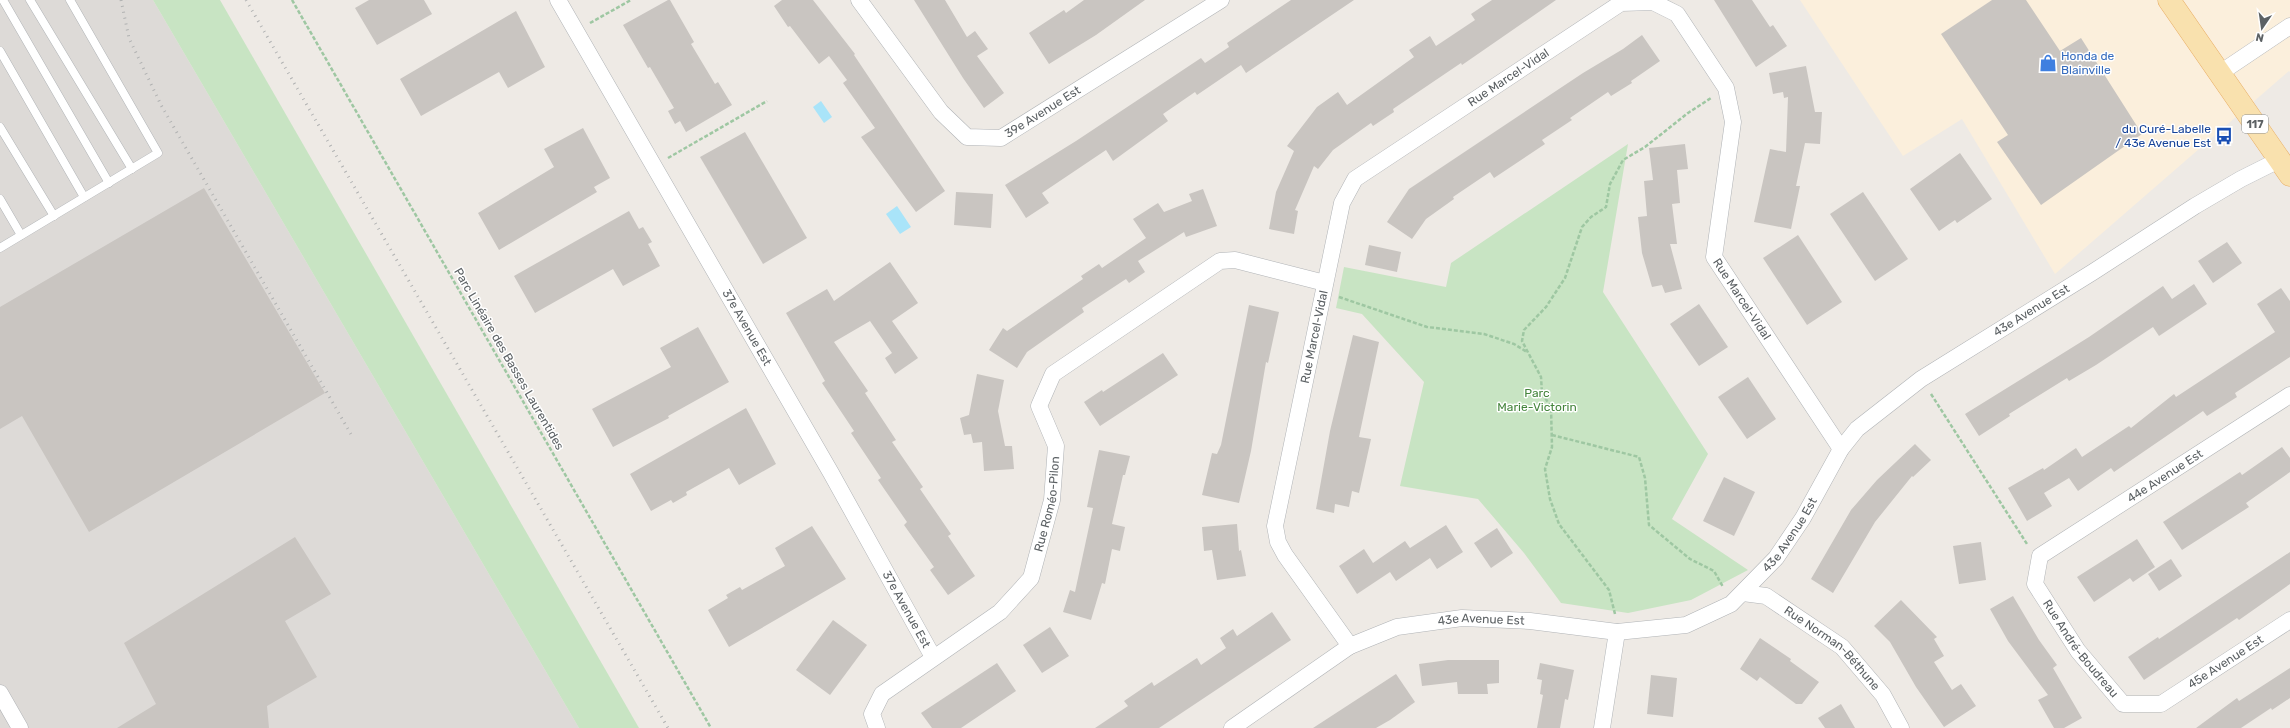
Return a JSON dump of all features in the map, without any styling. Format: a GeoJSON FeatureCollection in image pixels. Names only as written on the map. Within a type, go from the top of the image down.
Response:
{"type":"FeatureCollection","features":[{"type":"Feature","properties":{"kind":"main road","name":"117"},"geometry":{"type":"LineString","coordinates":[[2170,0],[2285,164]]}},
{"type":"Feature","properties":{"kind":"street","name":"37e Avenue Est"},"geometry":{"type":"LineString","coordinates":[[558,0],[831,473],[933,657]]}},
{"type":"Feature","properties":{"kind":"street","name":"39e Avenue Est"},"geometry":{"type":"LineString","coordinates":[[860,0],[942,112],[967,137],[1001,138],[1220,0]]}},
{"type":"Feature","properties":{"kind":"street","name":"Rue Marcel-Vidal"},"geometry":{"type":"LineString","coordinates":[[1350,646],[1285,555],[1278,542],[1275,526],[1342,203],[1355,179],[1621,3],[1653,2],[1677,14],[1726,88],[1733,122],[1714,257],[1841,449]]}},
{"type":"Feature","properties":{"kind":"street"},"geometry":{"type":"LineString","coordinates":[[2220,73],[2290,26]]}},
{"type":"Feature","properties":{"kind":"street","name":"43e Avenue Est"},"geometry":{"type":"LineString","coordinates":[[1232,728],[1350,646],[1397,627],[1462,618],[1530,621],[1617,632],[1686,625],[1731,604],[1744,593],[1776,558],[1803,518],[1841,449],[1857,429],[1921,379],[2093,272],[2195,206],[2241,179],[2285,164]]}},
{"type":"Feature","properties":{"kind":"street","name":"Rue Roméo-Pilon"},"geometry":{"type":"LineString","coordinates":[[877,728],[872,714],[882,694],[933,657],[1000,612],[1031,578],[1052,500],[1056,446],[1039,406],[1053,374],[1220,262],[1235,260],[1324,288]]}},
{"type":"Feature","properties":{"kind":"street","name":"44e Avenue Est"},"geometry":{"type":"LineString","coordinates":[[2036,553],[2290,395]]}},
{"type":"Feature","properties":{"kind":"street","name":"Rue André-Boudreau"},"geometry":{"type":"LineString","coordinates":[[2036,553],[2035,584],[2078,651],[2123,704],[2161,704]]}},
{"type":"Feature","properties":{"kind":"street","name":"Rue Norman-Béthune"},"geometry":{"type":"LineString","coordinates":[[1744,593],[1766,596],[1842,647],[1883,695],[1901,728]]}},
{"type":"Feature","properties":{"kind":"street","name":"45e Avenue Est"},"geometry":{"type":"LineString","coordinates":[[2161,704],[2290,620]]}},
{"type":"Feature","properties":{"kind":"street"},"geometry":{"type":"LineString","coordinates":[[1602,728],[1617,632]]}},
{"type":"Feature","properties":{"kind":"street"},"geometry":{"type":"LineString","coordinates":[[0,693],[20,728]]}},
{"type":"Feature","properties":{"kind":"lane"},"geometry":{"type":"LineString","coordinates":[[3,0],[109,183]]}},
{"type":"Feature","properties":{"kind":"lane"},"geometry":{"type":"LineString","coordinates":[[30,0],[132,169]]}},
{"type":"Feature","properties":{"kind":"lane"},"geometry":{"type":"LineString","coordinates":[[0,248],[158,153],[70,0]]}},
{"type":"Feature","properties":{"kind":"lane"},"geometry":{"type":"LineString","coordinates":[[0,51],[84,197]]}},
{"type":"Feature","properties":{"kind":"lane"},"geometry":{"type":"LineString","coordinates":[[0,127],[54,216]]}},
{"type":"Feature","properties":{"kind":"lane"},"geometry":{"type":"LineString","coordinates":[[0,199],[20,235]]}},
{"type":"Feature","properties":{"kind":"path","name":"Parc Linéaire des Basses Laurentides"},"geometry":{"type":"LineString","coordinates":[[292,0],[710,728]]}},
{"type":"Feature","properties":{"kind":"path"},"geometry":{"type":"LineString","coordinates":[[576,31],[631,0]]}},
{"type":"Feature","properties":{"kind":"path"},"geometry":{"type":"LineString","coordinates":[[1617,632],[1614,608],[1609,590],[1559,524],[1550,499],[1545,469],[1552,446],[1551,407],[1542,393],[1541,377],[1522,341],[1524,330],[1546,307],[1564,278],[1582,227],[1591,217],[1606,207],[1610,184],[1623,160],[1645,147],[1688,113],[1726,88]]}},
{"type":"Feature","properties":{"kind":"path"},"geometry":{"type":"LineString","coordinates":[[654,166],[767,102]]}},
{"type":"Feature","properties":{"kind":"path"},"geometry":{"type":"LineString","coordinates":[[1324,288],[1428,327],[1484,334],[1514,344],[1527,352]]}},
{"type":"Feature","properties":{"kind":"path"},"geometry":{"type":"LineString","coordinates":[[1930,393],[2036,553]]}},
{"type":"Feature","properties":{"kind":"path"},"geometry":{"type":"LineString","coordinates":[[1552,435],[1639,457],[1645,478],[1649,526],[1690,559],[1714,571],[1731,604]]}},
{"type":"Feature","properties":{"kind":"shaded area"},"geometry":{"type":"Polygon","coordinates":[[[0,0],[153,0],[579,728],[0,728],[0,0]]]}},
{"type":"Feature","properties":{"kind":"shaded area"},"geometry":{"type":"Polygon","coordinates":[[[1800,0],[2290,0],[2290,72],[2289,71],[2055,274],[1962,119],[1903,156],[1800,0]]]}},
{"type":"Feature","properties":{"kind":"green space"},"geometry":{"type":"Polygon","coordinates":[[[153,0],[220,0],[639,728],[579,728],[153,0]]]}},
{"type":"Feature","properties":{"kind":"green space","name":"Parc Marie-Victorin"},"geometry":{"type":"Polygon","coordinates":[[[1628,144],[1603,292],[1708,454],[1672,519],[1748,570],[1691,600],[1628,613],[1561,603],[1524,553],[1478,499],[1400,486],[1424,382],[1362,314],[1336,308],[1344,267],[1446,287],[1451,263],[1628,144]]]}},
{"type":"Feature","properties":{"kind":"water"},"geometry":{"type":"Polygon","coordinates":[[[821,101],[832,117],[824,123],[813,107],[821,101]]]}},
{"type":"Feature","properties":{"kind":"water"},"geometry":{"type":"Polygon","coordinates":[[[897,206],[911,227],[900,234],[886,214],[897,206]]]}},
{"type":"Feature","properties":{"kind":"building"},"geometry":{"type":"Polygon","coordinates":[[[369,0],[424,0],[432,14],[377,45],[355,8],[369,0]]]}},
{"type":"Feature","properties":{"kind":"building"},"geometry":{"type":"Polygon","coordinates":[[[670,0],[694,42],[691,44],[715,84],[718,82],[732,105],[686,132],[680,121],[675,124],[668,111],[674,108],[650,67],[648,68],[623,25],[670,0]]]}},
{"type":"Feature","properties":{"kind":"building"},"geometry":{"type":"Polygon","coordinates":[[[782,0],[813,0],[855,54],[854,55],[945,191],[916,212],[861,137],[875,128],[843,83],[847,80],[829,56],[819,64],[790,26],[788,27],[774,6],[782,0]]]}},
{"type":"Feature","properties":{"kind":"building"},"geometry":{"type":"Polygon","coordinates":[[[914,0],[945,0],[967,37],[975,31],[988,49],[977,56],[1004,93],[984,108],[963,78],[914,0]]]}},
{"type":"Feature","properties":{"kind":"building"},"geometry":{"type":"Polygon","coordinates":[[[1084,0],[1145,0],[1096,35],[1049,64],[1029,33],[1064,10],[1066,13],[1084,0]]]}},
{"type":"Feature","properties":{"kind":"building"},"geometry":{"type":"Polygon","coordinates":[[[1291,0],[1354,0],[1246,73],[1241,65],[1197,95],[1195,92],[1163,114],[1168,121],[1113,161],[1106,150],[1042,193],[1049,203],[1026,218],[1005,185],[1076,141],[1201,58],[1205,63],[1229,47],[1227,43],[1291,0]]]}},
{"type":"Feature","properties":{"kind":"building"},"geometry":{"type":"Polygon","coordinates":[[[1492,0],[1556,0],[1462,65],[1461,63],[1393,109],[1394,112],[1373,126],[1371,123],[1333,150],[1318,169],[1314,166],[1295,210],[1298,211],[1294,234],[1269,229],[1276,192],[1294,151],[1287,146],[1317,107],[1338,92],[1347,105],[1414,57],[1409,50],[1430,36],[1436,46],[1475,20],[1471,14],[1492,0]]]}},
{"type":"Feature","properties":{"kind":"building"},"geometry":{"type":"Polygon","coordinates":[[[1714,0],[1752,0],[1770,27],[1773,25],[1787,46],[1756,67],[1714,0]]]}},
{"type":"Feature","properties":{"kind":"building"},"geometry":{"type":"Polygon","coordinates":[[[1992,0],[2026,0],[2060,51],[2081,38],[2142,134],[2041,205],[1997,142],[2008,135],[1941,34],[1992,0]]]}},
{"type":"Feature","properties":{"kind":"building"},"geometry":{"type":"Polygon","coordinates":[[[516,11],[545,67],[508,88],[499,72],[421,116],[400,79],[516,11]]]}},
{"type":"Feature","properties":{"kind":"building"},"geometry":{"type":"Polygon","coordinates":[[[1642,35],[1660,61],[1631,81],[1632,83],[1611,96],[1608,92],[1570,118],[1572,120],[1542,140],[1545,144],[1494,178],[1490,172],[1453,197],[1454,199],[1426,219],[1412,239],[1387,222],[1409,189],[1583,73],[1623,49],[1642,35]]]}},
{"type":"Feature","properties":{"kind":"building"},"geometry":{"type":"Polygon","coordinates":[[[1806,66],[1815,112],[1822,112],[1820,144],[1805,143],[1796,186],[1800,186],[1791,229],[1754,222],[1770,149],[1786,152],[1788,97],[1784,98],[1783,92],[1773,94],[1769,73],[1806,66]]]}},
{"type":"Feature","properties":{"kind":"building"},"geometry":{"type":"Polygon","coordinates":[[[583,128],[610,178],[594,187],[597,192],[499,250],[478,213],[554,167],[544,149],[583,128]]]}},
{"type":"Feature","properties":{"kind":"building"},"geometry":{"type":"Polygon","coordinates":[[[745,132],[807,238],[763,264],[700,157],[745,132]]]}},
{"type":"Feature","properties":{"kind":"building"},"geometry":{"type":"Polygon","coordinates":[[[1685,144],[1688,169],[1677,170],[1680,203],[1672,204],[1677,244],[1670,244],[1682,289],[1665,293],[1662,285],[1652,287],[1642,253],[1638,217],[1647,216],[1644,181],[1653,180],[1649,148],[1685,144]]]}},
{"type":"Feature","properties":{"kind":"building"},"geometry":{"type":"Polygon","coordinates":[[[1960,153],[1992,199],[1957,223],[1955,220],[1939,231],[1910,189],[1960,153]]]}},
{"type":"Feature","properties":{"kind":"building"},"geometry":{"type":"Polygon","coordinates":[[[204,188],[325,393],[89,532],[22,416],[0,429],[0,307],[204,188]]]}},
{"type":"Feature","properties":{"kind":"building"},"geometry":{"type":"Polygon","coordinates":[[[1203,189],[1217,226],[1186,237],[1184,232],[1138,261],[1145,272],[1129,283],[1126,279],[1082,308],[1084,312],[1027,352],[1017,368],[989,350],[1003,328],[1007,331],[1083,279],[1081,276],[1099,264],[1102,268],[1146,238],[1133,219],[1158,203],[1164,212],[1192,201],[1189,194],[1203,189]]]}},
{"type":"Feature","properties":{"kind":"building"},"geometry":{"type":"Polygon","coordinates":[[[956,192],[993,194],[991,228],[954,225],[956,192]]]}},
{"type":"Feature","properties":{"kind":"building"},"geometry":{"type":"Polygon","coordinates":[[[1863,192],[1908,259],[1875,281],[1830,214],[1863,192]]]}},
{"type":"Feature","properties":{"kind":"building"},"geometry":{"type":"Polygon","coordinates":[[[629,211],[639,229],[643,227],[652,242],[648,244],[660,266],[623,286],[613,269],[535,313],[514,276],[629,211]]]}},
{"type":"Feature","properties":{"kind":"building"},"geometry":{"type":"Polygon","coordinates":[[[1798,235],[1842,302],[1807,325],[1763,258],[1798,235]]]}},
{"type":"Feature","properties":{"kind":"building"},"geometry":{"type":"Polygon","coordinates":[[[2227,242],[2242,263],[2213,283],[2198,261],[2227,242]]]}},
{"type":"Feature","properties":{"kind":"building"},"geometry":{"type":"Polygon","coordinates":[[[1369,245],[1401,252],[1397,272],[1365,265],[1369,245]]]}},
{"type":"Feature","properties":{"kind":"building"},"geometry":{"type":"Polygon","coordinates":[[[890,262],[918,303],[892,321],[918,358],[895,374],[885,358],[892,353],[870,321],[834,342],[868,391],[865,393],[896,440],[892,442],[923,487],[920,489],[951,534],[948,536],[975,576],[948,595],[930,570],[934,567],[904,525],[907,522],[878,480],[881,478],[851,433],[854,431],[822,383],[825,381],[786,313],[827,289],[834,301],[890,262]]]}},
{"type":"Feature","properties":{"kind":"building"},"geometry":{"type":"Polygon","coordinates":[[[2194,284],[2207,304],[2159,336],[2153,327],[2096,365],[2069,381],[2067,378],[2009,414],[2010,416],[1979,436],[1965,414],[2089,337],[2163,286],[2172,299],[2194,284]]]}},
{"type":"Feature","properties":{"kind":"building"},"geometry":{"type":"Polygon","coordinates":[[[2281,288],[2290,301],[2290,357],[2235,393],[2237,397],[2207,416],[2203,411],[2114,472],[2111,468],[2078,491],[2069,478],[2044,493],[2052,506],[2027,521],[2008,488],[2043,468],[2044,470],[2076,448],[2082,457],[2129,426],[2131,428],[2174,394],[2176,397],[2275,332],[2257,304],[2281,288]]]}},
{"type":"Feature","properties":{"kind":"building"},"geometry":{"type":"Polygon","coordinates":[[[1699,304],[1728,347],[1699,366],[1670,324],[1699,304]]]}},
{"type":"Feature","properties":{"kind":"building"},"geometry":{"type":"Polygon","coordinates":[[[1249,305],[1279,312],[1268,363],[1266,362],[1251,451],[1239,503],[1202,495],[1212,453],[1217,454],[1221,445],[1249,305]]]}},
{"type":"Feature","properties":{"kind":"building"},"geometry":{"type":"Polygon","coordinates":[[[698,327],[729,382],[668,416],[669,418],[613,447],[592,409],[671,367],[660,348],[698,327]]]}},
{"type":"Feature","properties":{"kind":"building"},"geometry":{"type":"Polygon","coordinates":[[[1353,335],[1379,342],[1359,437],[1371,439],[1359,493],[1352,491],[1349,507],[1335,504],[1334,513],[1316,509],[1330,431],[1353,335]]]}},
{"type":"Feature","properties":{"kind":"building"},"geometry":{"type":"Polygon","coordinates":[[[1163,353],[1178,375],[1100,426],[1084,402],[1102,390],[1103,392],[1163,353]]]}},
{"type":"Feature","properties":{"kind":"building"},"geometry":{"type":"Polygon","coordinates":[[[977,374],[1004,380],[998,411],[1005,446],[1012,446],[1014,469],[984,471],[982,442],[973,443],[971,434],[964,435],[960,418],[969,415],[977,374]]]}},
{"type":"Feature","properties":{"kind":"building"},"geometry":{"type":"Polygon","coordinates":[[[1748,377],[1776,419],[1747,439],[1718,397],[1748,377]]]}},
{"type":"Feature","properties":{"kind":"building"},"geometry":{"type":"Polygon","coordinates":[[[746,408],[776,464],[739,485],[729,468],[686,492],[687,495],[673,503],[671,500],[651,511],[630,474],[746,408]]]}},
{"type":"Feature","properties":{"kind":"building"},"geometry":{"type":"Polygon","coordinates":[[[1915,444],[1931,460],[1913,477],[1912,476],[1875,522],[1833,593],[1811,579],[1851,510],[1877,480],[1915,444]]]}},
{"type":"Feature","properties":{"kind":"building"},"geometry":{"type":"Polygon","coordinates":[[[2282,447],[2290,458],[2290,472],[2246,503],[2249,507],[2182,550],[2163,522],[2240,472],[2242,475],[2282,447]]]}},
{"type":"Feature","properties":{"kind":"building"},"geometry":{"type":"Polygon","coordinates":[[[1099,450],[1130,456],[1125,475],[1123,475],[1112,524],[1125,527],[1120,551],[1112,549],[1105,584],[1102,583],[1091,620],[1063,612],[1070,590],[1075,592],[1093,508],[1087,507],[1099,450]]]}},
{"type":"Feature","properties":{"kind":"building"},"geometry":{"type":"Polygon","coordinates":[[[1724,477],[1755,492],[1734,536],[1703,521],[1724,477]]]}},
{"type":"Feature","properties":{"kind":"building"},"geometry":{"type":"Polygon","coordinates":[[[1237,524],[1239,551],[1241,550],[1246,576],[1217,580],[1212,550],[1204,551],[1202,527],[1237,524]]]}},
{"type":"Feature","properties":{"kind":"building"},"geometry":{"type":"Polygon","coordinates":[[[1446,525],[1463,552],[1437,569],[1430,558],[1396,581],[1390,572],[1357,594],[1339,566],[1364,549],[1373,563],[1405,541],[1410,548],[1446,525]]]}},
{"type":"Feature","properties":{"kind":"building"},"geometry":{"type":"Polygon","coordinates":[[[812,526],[846,579],[729,647],[708,610],[728,598],[726,595],[740,587],[742,590],[785,566],[775,548],[812,526]]]}},
{"type":"Feature","properties":{"kind":"building"},"geometry":{"type":"Polygon","coordinates":[[[1497,528],[1513,553],[1491,568],[1474,543],[1497,528]]]}},
{"type":"Feature","properties":{"kind":"building"},"geometry":{"type":"Polygon","coordinates":[[[295,537],[331,594],[285,621],[317,677],[267,706],[269,728],[117,728],[156,704],[124,643],[295,537]]]}},
{"type":"Feature","properties":{"kind":"building"},"geometry":{"type":"Polygon","coordinates":[[[2137,539],[2155,567],[2133,582],[2130,578],[2094,602],[2077,577],[2137,539]]]}},
{"type":"Feature","properties":{"kind":"building"},"geometry":{"type":"Polygon","coordinates":[[[1981,542],[1986,580],[1959,584],[1953,546],[1981,542]]]}},
{"type":"Feature","properties":{"kind":"building"},"geometry":{"type":"Polygon","coordinates":[[[2290,552],[2290,584],[2239,620],[2237,618],[2144,680],[2128,657],[2158,637],[2159,639],[2290,552]]]}},
{"type":"Feature","properties":{"kind":"building"},"geometry":{"type":"Polygon","coordinates":[[[2171,559],[2182,576],[2159,591],[2148,574],[2171,559]]]}},
{"type":"Feature","properties":{"kind":"building"},"geometry":{"type":"Polygon","coordinates":[[[2013,596],[2039,640],[2057,665],[2053,668],[2082,718],[2064,728],[2054,728],[2038,700],[2048,695],[2008,641],[1990,609],[2013,596]]]}},
{"type":"Feature","properties":{"kind":"building"},"geometry":{"type":"Polygon","coordinates":[[[1901,600],[1937,637],[1934,639],[1944,656],[1934,662],[1952,690],[1961,684],[1976,706],[1944,727],[1916,687],[1890,642],[1874,626],[1901,600]]]}},
{"type":"Feature","properties":{"kind":"building"},"geometry":{"type":"Polygon","coordinates":[[[1272,612],[1291,640],[1159,728],[1095,728],[1128,706],[1124,701],[1152,682],[1154,686],[1197,658],[1201,665],[1226,648],[1220,638],[1233,629],[1237,636],[1272,612]]]}},
{"type":"Feature","properties":{"kind":"building"},"geometry":{"type":"Polygon","coordinates":[[[833,620],[867,645],[830,695],[796,670],[833,620]]]}},
{"type":"Feature","properties":{"kind":"building"},"geometry":{"type":"Polygon","coordinates":[[[1050,627],[1069,656],[1042,673],[1023,645],[1050,627]]]}},
{"type":"Feature","properties":{"kind":"building"},"geometry":{"type":"Polygon","coordinates":[[[1760,638],[1791,659],[1790,661],[1819,682],[1802,704],[1796,704],[1760,677],[1757,681],[1740,669],[1760,638]]]}},
{"type":"Feature","properties":{"kind":"building"},"geometry":{"type":"Polygon","coordinates":[[[1448,660],[1499,660],[1499,683],[1487,684],[1488,694],[1458,694],[1457,682],[1422,686],[1419,664],[1448,660]]]}},
{"type":"Feature","properties":{"kind":"building"},"geometry":{"type":"Polygon","coordinates":[[[997,663],[1016,691],[961,728],[932,728],[921,713],[997,663]]]}},
{"type":"Feature","properties":{"kind":"building"},"geometry":{"type":"Polygon","coordinates":[[[1540,663],[1574,670],[1568,700],[1565,699],[1560,728],[1537,728],[1543,695],[1540,694],[1542,680],[1537,679],[1540,663]]]}},
{"type":"Feature","properties":{"kind":"building"},"geometry":{"type":"Polygon","coordinates":[[[2290,668],[2290,698],[2272,710],[2271,708],[2241,728],[2196,728],[2237,698],[2239,701],[2290,668]]]}},
{"type":"Feature","properties":{"kind":"building"},"geometry":{"type":"Polygon","coordinates":[[[1396,674],[1415,702],[1390,720],[1376,728],[1313,728],[1396,674]]]}},
{"type":"Feature","properties":{"kind":"building"},"geometry":{"type":"Polygon","coordinates":[[[1651,675],[1677,678],[1673,717],[1647,714],[1651,675]]]}},
{"type":"Feature","properties":{"kind":"building"},"geometry":{"type":"Polygon","coordinates":[[[1841,704],[1855,728],[1825,728],[1818,718],[1841,704]]]}},
{"type":"Feature","properties":{"kind":"railway"},"geometry":{"type":"LineString","coordinates":[[121,0],[129,38],[161,105],[352,436]]}},
{"type":"Feature","properties":{"kind":"railway"},"geometry":{"type":"LineString","coordinates":[[246,0],[668,728]]}},
{"type":"Feature","properties":{"kind":"place","name":"Honda de Blainville"},"geometry":{"type":"Point","coordinates":[2048,63]}},
{"type":"Feature","properties":{"kind":"place","name":"du Curé-Labelle / 43e Avenue Est"},"geometry":{"type":"Point","coordinates":[2224,136]}}]}
